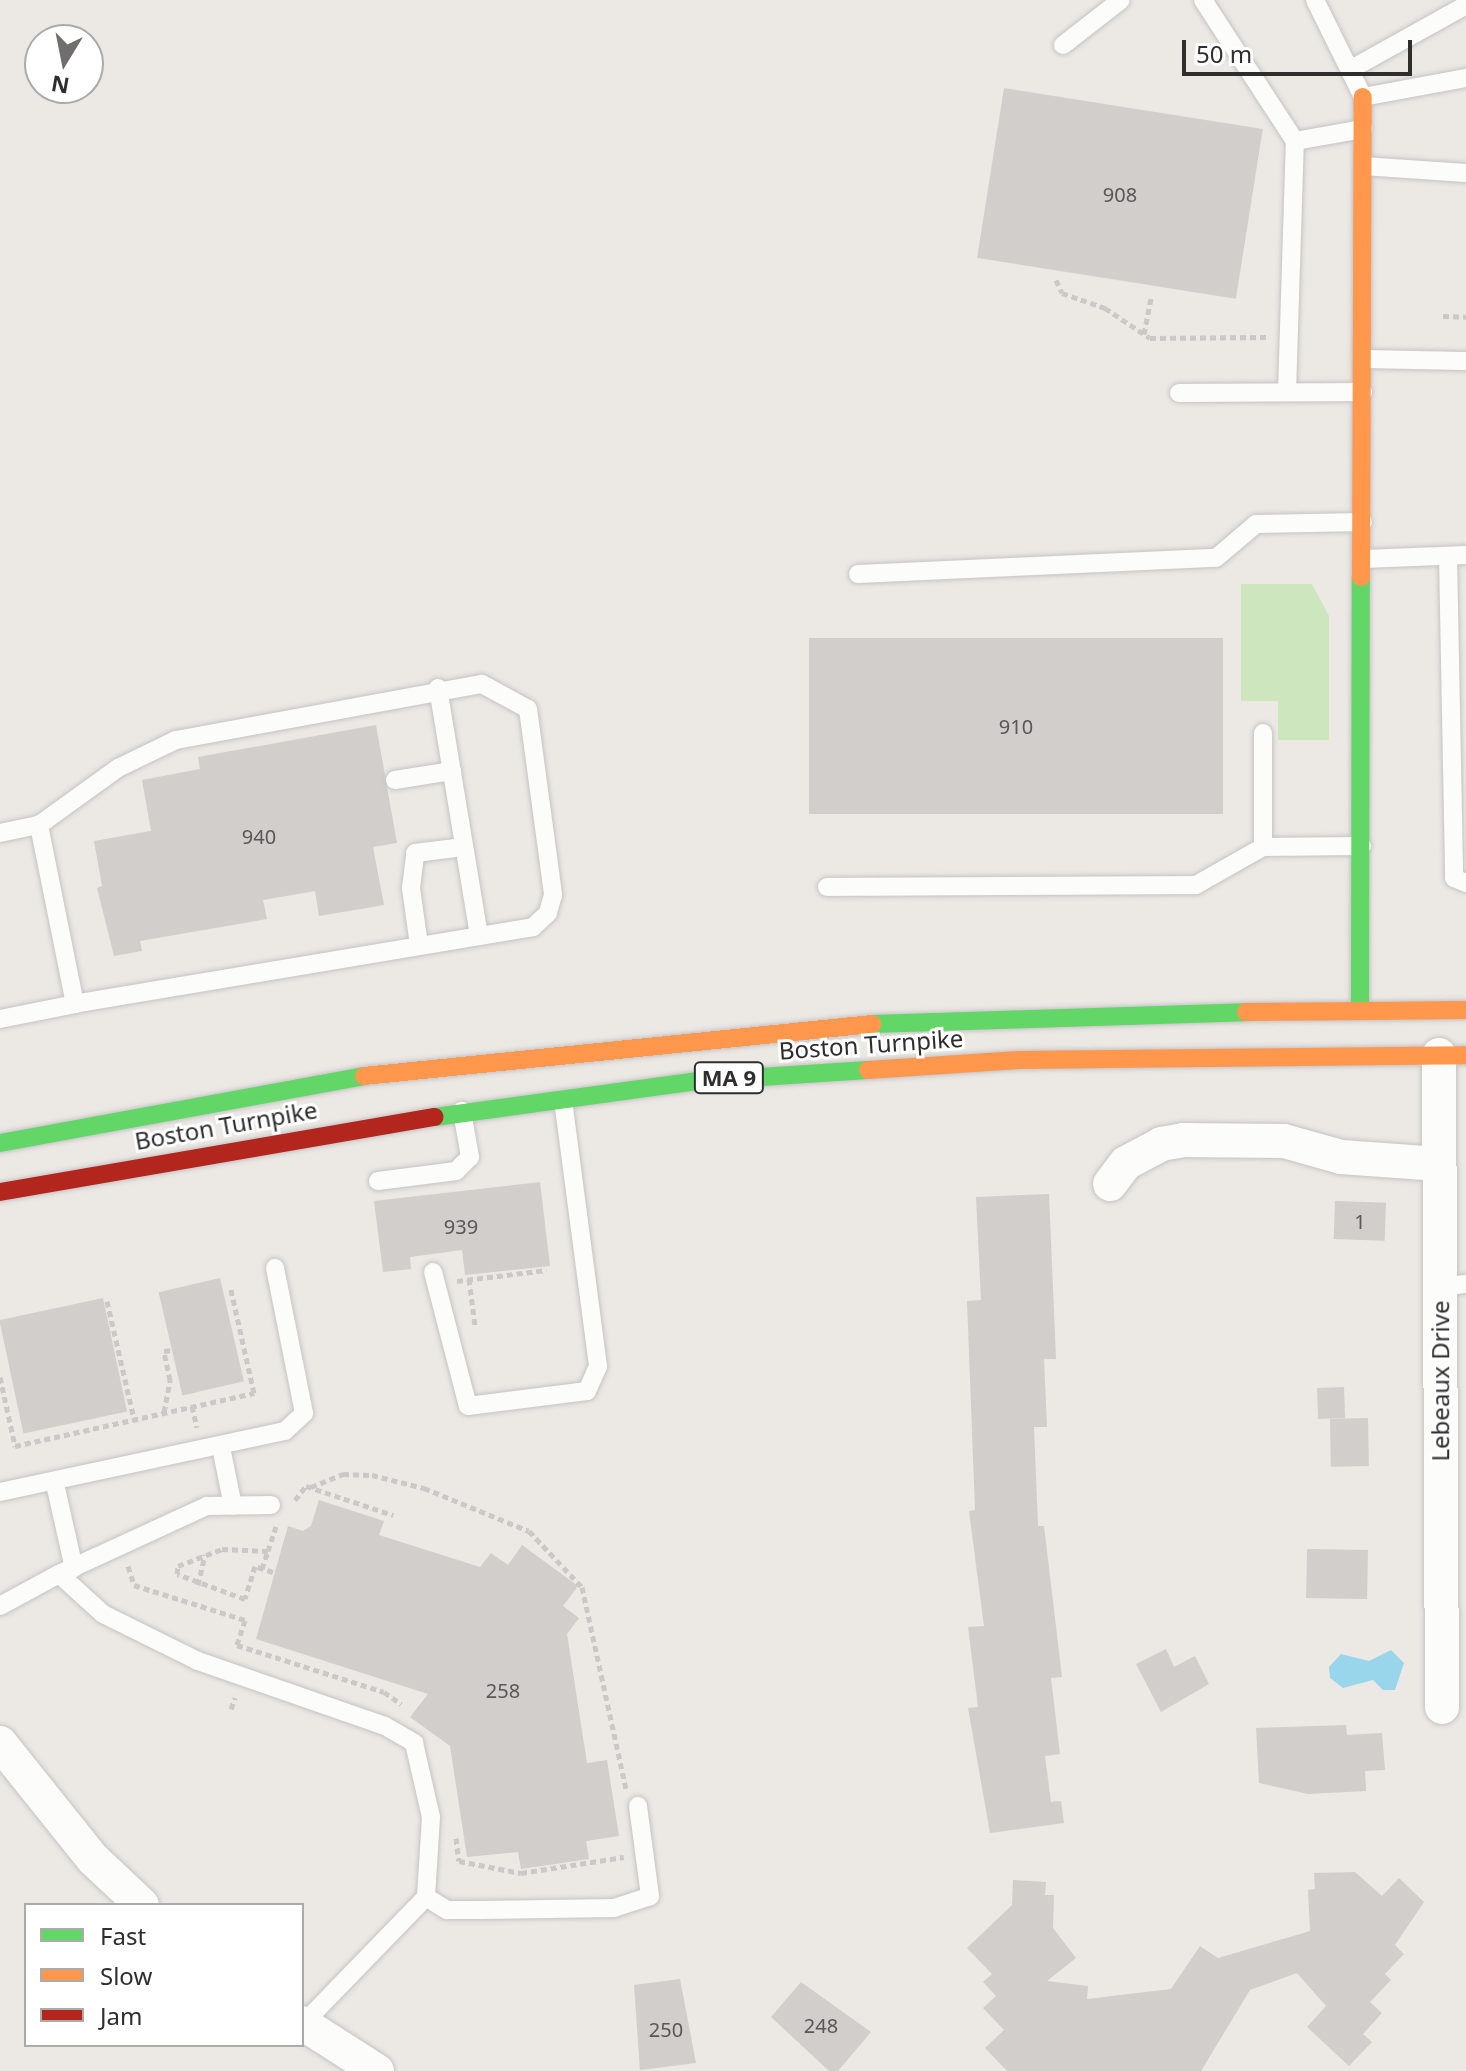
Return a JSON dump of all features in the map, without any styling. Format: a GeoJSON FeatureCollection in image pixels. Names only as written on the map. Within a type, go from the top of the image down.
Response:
{"type":"FeatureCollection","features":[{"type":"Feature","properties":{"kind":"main road"},"geometry":{"type":"LineString","coordinates":[[1360,1010],[1363,97]]}},
{"type":"Feature","properties":{"kind":"main road","name":"Boston Turnpike"},"geometry":{"type":"LineString","coordinates":[[0,1143],[295,1085],[601,1048],[975,1018],[1466,1010]]}},
{"type":"Feature","properties":{"kind":"main road","name":"Boston Turnpike"},"geometry":{"type":"LineString","coordinates":[[0,1192],[462,1111],[562,1097],[870,1065],[1453,1055]]}},
{"type":"Feature","properties":{"kind":"street","name":"Lebeaux Drive"},"geometry":{"type":"LineString","coordinates":[[1442,1707],[1453,1285],[1439,1164],[1453,1055]]}},
{"type":"Feature","properties":{"kind":"street"},"geometry":{"type":"LineString","coordinates":[[1110,1184],[1126,1163],[1161,1144],[1183,1140],[1284,1141],[1341,1157],[1439,1164]]}},
{"type":"Feature","properties":{"kind":"street"},"geometry":{"type":"LineString","coordinates":[[0,1743],[93,1859],[140,1903]]}},
{"type":"Feature","properties":{"kind":"street"},"geometry":{"type":"LineString","coordinates":[[304,2024],[377,2071]]}},
{"type":"Feature","properties":{"kind":"lane"},"geometry":{"type":"LineString","coordinates":[[1063,45],[1121,0]]}},
{"type":"Feature","properties":{"kind":"lane"},"geometry":{"type":"LineString","coordinates":[[1203,0],[1295,141],[1287,392]]}},
{"type":"Feature","properties":{"kind":"lane"},"geometry":{"type":"LineString","coordinates":[[1315,0],[1353,68],[1363,97],[1466,78]]}},
{"type":"Feature","properties":{"kind":"lane"},"geometry":{"type":"LineString","coordinates":[[1353,68],[1466,5]]}},
{"type":"Feature","properties":{"kind":"lane"},"geometry":{"type":"LineString","coordinates":[[1295,141],[1363,129]]}},
{"type":"Feature","properties":{"kind":"lane"},"geometry":{"type":"LineString","coordinates":[[1363,166],[1466,173]]}},
{"type":"Feature","properties":{"kind":"lane"},"geometry":{"type":"LineString","coordinates":[[1363,359],[1466,361]]}},
{"type":"Feature","properties":{"kind":"lane"},"geometry":{"type":"LineString","coordinates":[[1179,393],[1363,392]]}},
{"type":"Feature","properties":{"kind":"lane"},"geometry":{"type":"LineString","coordinates":[[858,574],[1216,558],[1256,524],[1363,522]]}},
{"type":"Feature","properties":{"kind":"lane"},"geometry":{"type":"LineString","coordinates":[[1363,559],[1457,556],[1454,878],[1466,883]]}},
{"type":"Feature","properties":{"kind":"lane"},"geometry":{"type":"LineString","coordinates":[[0,833],[39,825],[118,768],[176,740],[438,688],[482,684],[528,709],[553,895],[548,913],[533,927],[0,1019]]}},
{"type":"Feature","properties":{"kind":"lane"},"geometry":{"type":"LineString","coordinates":[[438,688],[479,935]]}},
{"type":"Feature","properties":{"kind":"lane"},"geometry":{"type":"LineString","coordinates":[[1263,733],[1263,847]]}},
{"type":"Feature","properties":{"kind":"lane"},"geometry":{"type":"LineString","coordinates":[[395,780],[452,771]]}},
{"type":"Feature","properties":{"kind":"lane"},"geometry":{"type":"LineString","coordinates":[[39,825],[75,1004]]}},
{"type":"Feature","properties":{"kind":"lane"},"geometry":{"type":"LineString","coordinates":[[827,887],[1196,885],[1263,847],[1362,846]]}},
{"type":"Feature","properties":{"kind":"lane"},"geometry":{"type":"LineString","coordinates":[[419,945],[411,888],[415,853],[464,847]]}},
{"type":"Feature","properties":{"kind":"lane"},"geometry":{"type":"LineString","coordinates":[[435,1277],[468,1406],[587,1391],[598,1366],[562,1097]]}},
{"type":"Feature","properties":{"kind":"lane"},"geometry":{"type":"LineString","coordinates":[[378,1181],[456,1171],[470,1157],[462,1111]]}},
{"type":"Feature","properties":{"kind":"lane"},"geometry":{"type":"LineString","coordinates":[[0,1492],[55,1484],[285,1431],[304,1413],[275,1268]]}},
{"type":"Feature","properties":{"kind":"lane"},"geometry":{"type":"LineString","coordinates":[[221,1447],[233,1506]]}},
{"type":"Feature","properties":{"kind":"lane"},"geometry":{"type":"LineString","coordinates":[[55,1484],[66,1571],[103,1614],[198,1661],[385,1726],[414,1743],[431,1817],[426,1897],[304,2022]]}},
{"type":"Feature","properties":{"kind":"lane"},"geometry":{"type":"LineString","coordinates":[[0,1606],[66,1571],[207,1506],[271,1505]]}},
{"type":"Feature","properties":{"kind":"lane"},"geometry":{"type":"LineString","coordinates":[[426,1897],[447,1910],[614,1908],[650,1896],[638,1806]]}},
{"type":"Feature","properties":{"kind":"path"},"geometry":{"type":"LineString","coordinates":[[1056,280],[1062,293],[1105,308],[1144,334],[1289,337]]}},
{"type":"Feature","properties":{"kind":"path"},"geometry":{"type":"LineString","coordinates":[[1144,334],[1151,297]]}},
{"type":"Feature","properties":{"kind":"path"},"geometry":{"type":"LineString","coordinates":[[1443,316],[1466,317]]}},
{"type":"Feature","properties":{"kind":"path"},"geometry":{"type":"LineString","coordinates":[[435,1277],[546,1270]]}},
{"type":"Feature","properties":{"kind":"path"},"geometry":{"type":"LineString","coordinates":[[0,1377],[15,1446],[254,1393],[230,1286]]}},
{"type":"Feature","properties":{"kind":"path"},"geometry":{"type":"LineString","coordinates":[[107,1301],[134,1419]]}},
{"type":"Feature","properties":{"kind":"path"},"geometry":{"type":"LineString","coordinates":[[164,1412],[170,1380],[164,1351],[172,1350]]}},
{"type":"Feature","properties":{"kind":"path"},"geometry":{"type":"LineString","coordinates":[[311,1487],[343,1474],[372,1475],[424,1488],[529,1531],[582,1587],[623,1785],[638,1806]]}},
{"type":"Feature","properties":{"kind":"path"},"geometry":{"type":"LineString","coordinates":[[292,1507],[300,1487],[311,1487],[393,1515]]}},
{"type":"Feature","properties":{"kind":"path"},"geometry":{"type":"LineString","coordinates":[[262,1523],[276,1526],[287,1522]]}},
{"type":"Feature","properties":{"kind":"path"},"geometry":{"type":"LineString","coordinates":[[262,1569],[276,1526]]}},
{"type":"Feature","properties":{"kind":"path"},"geometry":{"type":"LineString","coordinates":[[268,1551],[249,1547],[205,1555],[178,1566],[180,1580],[245,1599],[255,1566],[273,1572]]}},
{"type":"Feature","properties":{"kind":"path"},"geometry":{"type":"LineString","coordinates":[[198,1585],[205,1555]]}},
{"type":"Feature","properties":{"kind":"path"},"geometry":{"type":"LineString","coordinates":[[140,1561],[127,1567],[134,1585],[245,1620],[237,1645],[384,1692],[404,1707]]}},
{"type":"Feature","properties":{"kind":"path"},"geometry":{"type":"LineString","coordinates":[[454,1822],[459,1861],[521,1873],[644,1853]]}},
{"type":"Feature","properties":{"kind":"green space"},"geometry":{"type":"Polygon","coordinates":[[[1241,584],[1312,584],[1329,616],[1329,740],[1278,740],[1278,701],[1241,701],[1241,584]]]}},
{"type":"Feature","properties":{"kind":"water"},"geometry":{"type":"Polygon","coordinates":[[[1391,1650],[1404,1663],[1395,1690],[1383,1690],[1373,1680],[1343,1688],[1330,1678],[1329,1667],[1341,1654],[1369,1661],[1391,1650]]]}},
{"type":"Feature","properties":{"kind":"building"},"geometry":{"type":"Polygon","coordinates":[[[1004,88],[1263,129],[1236,299],[977,258],[1004,88]]]}},
{"type":"Feature","properties":{"kind":"building"},"geometry":{"type":"Polygon","coordinates":[[[809,638],[1223,638],[1223,814],[809,814],[809,638]]]}},
{"type":"Feature","properties":{"kind":"building"},"geometry":{"type":"Polygon","coordinates":[[[376,725],[397,843],[373,847],[384,905],[319,916],[315,891],[263,900],[267,919],[140,941],[142,951],[114,956],[97,888],[102,886],[94,841],[151,831],[142,780],[200,769],[198,757],[376,725]]]}},
{"type":"Feature","properties":{"kind":"building"},"geometry":{"type":"Polygon","coordinates":[[[540,1182],[550,1266],[465,1275],[462,1250],[410,1257],[411,1269],[383,1272],[374,1201],[540,1182]]]}},
{"type":"Feature","properties":{"kind":"building"},"geometry":{"type":"Polygon","coordinates":[[[1049,1194],[1056,1359],[1044,1359],[1047,1427],[1034,1427],[1038,1526],[1044,1526],[1062,1677],[1051,1678],[1060,1754],[1045,1756],[1051,1802],[1061,1801],[1064,1823],[990,1833],[968,1708],[978,1707],[968,1627],[984,1626],[969,1511],[975,1510],[967,1301],[981,1300],[976,1197],[1049,1194]]]}},
{"type":"Feature","properties":{"kind":"building"},"geometry":{"type":"Polygon","coordinates":[[[1335,1201],[1386,1203],[1385,1241],[1334,1239],[1335,1201]]]}},
{"type":"Feature","properties":{"kind":"building"},"geometry":{"type":"Polygon","coordinates":[[[220,1278],[244,1381],[182,1395],[159,1292],[220,1278]]]}},
{"type":"Feature","properties":{"kind":"building"},"geometry":{"type":"Polygon","coordinates":[[[103,1298],[127,1411],[23,1434],[0,1320],[103,1298]]]}},
{"type":"Feature","properties":{"kind":"building"},"geometry":{"type":"Polygon","coordinates":[[[1344,1387],[1345,1418],[1318,1419],[1317,1388],[1344,1387]]]}},
{"type":"Feature","properties":{"kind":"building"},"geometry":{"type":"Polygon","coordinates":[[[1368,1418],[1369,1466],[1331,1467],[1330,1419],[1368,1418]]]}},
{"type":"Feature","properties":{"kind":"building"},"geometry":{"type":"Polygon","coordinates":[[[319,1500],[384,1521],[379,1535],[480,1567],[491,1553],[508,1565],[522,1545],[578,1586],[563,1606],[579,1618],[567,1634],[587,1763],[607,1760],[619,1836],[586,1841],[589,1859],[521,1869],[518,1852],[467,1857],[450,1746],[410,1717],[428,1694],[256,1639],[288,1526],[303,1531],[311,1526],[319,1500]]]}},
{"type":"Feature","properties":{"kind":"building"},"geometry":{"type":"Polygon","coordinates":[[[1307,1549],[1368,1550],[1367,1599],[1306,1598],[1307,1549]]]}},
{"type":"Feature","properties":{"kind":"building"},"geometry":{"type":"Polygon","coordinates":[[[1166,1649],[1174,1667],[1195,1656],[1209,1684],[1161,1712],[1136,1664],[1166,1649]]]}},
{"type":"Feature","properties":{"kind":"building"},"geometry":{"type":"Polygon","coordinates":[[[1346,1725],[1347,1735],[1382,1733],[1385,1770],[1365,1771],[1366,1791],[1308,1794],[1259,1783],[1256,1728],[1346,1725]]]}},
{"type":"Feature","properties":{"kind":"building"},"geometry":{"type":"Polygon","coordinates":[[[1355,1872],[1382,1896],[1399,1878],[1424,1902],[1395,1945],[1404,1954],[1385,1974],[1391,1980],[1370,2002],[1382,2013],[1363,2034],[1372,2042],[1349,2066],[1307,2027],[1326,2006],[1297,1973],[1250,1990],[1201,2071],[1007,2071],[985,2048],[1004,2030],[983,2008],[996,1996],[983,1982],[992,1974],[967,1948],[1012,1905],[1013,1880],[1046,1882],[1045,1895],[1054,1895],[1053,1928],[1076,1958],[1047,1981],[1088,1986],[1087,1999],[1171,1989],[1200,1946],[1218,1958],[1310,1931],[1308,1890],[1315,1889],[1314,1873],[1355,1872]]]}},
{"type":"Feature","properties":{"kind":"building"},"geometry":{"type":"Polygon","coordinates":[[[680,1979],[696,2063],[640,2070],[634,1985],[680,1979]]]}},
{"type":"Feature","properties":{"kind":"building"},"geometry":{"type":"Polygon","coordinates":[[[801,1982],[871,2032],[838,2071],[829,2071],[771,2017],[801,1982]]]}},
{"type":"Feature","properties":{"kind":"traffic: fast"},"geometry":{"type":"LineString","coordinates":[[1360,1010],[1361,577]]}},
{"type":"Feature","properties":{"kind":"traffic: fast"},"geometry":{"type":"LineString","coordinates":[[872,1024],[1246,1012]]}},
{"type":"Feature","properties":{"kind":"traffic: fast"},"geometry":{"type":"LineString","coordinates":[[435,1117],[699,1081],[868,1070]]}},
{"type":"Feature","properties":{"kind":"traffic: fast"},"geometry":{"type":"LineString","coordinates":[[0,1143],[364,1076]]}},
{"type":"Feature","properties":{"kind":"traffic: slow"},"geometry":{"type":"LineString","coordinates":[[1361,577],[1363,97]]}},
{"type":"Feature","properties":{"kind":"traffic: slow"},"geometry":{"type":"LineString","coordinates":[[1246,1012],[1466,1010]]}},
{"type":"Feature","properties":{"kind":"traffic: slow"},"geometry":{"type":"LineString","coordinates":[[364,1076],[872,1024]]}},
{"type":"Feature","properties":{"kind":"traffic: slow"},"geometry":{"type":"LineString","coordinates":[[868,1070],[1019,1060],[1466,1055]]}},
{"type":"Feature","properties":{"kind":"traffic: jam"},"geometry":{"type":"LineString","coordinates":[[0,1192],[435,1117]]}}]}
